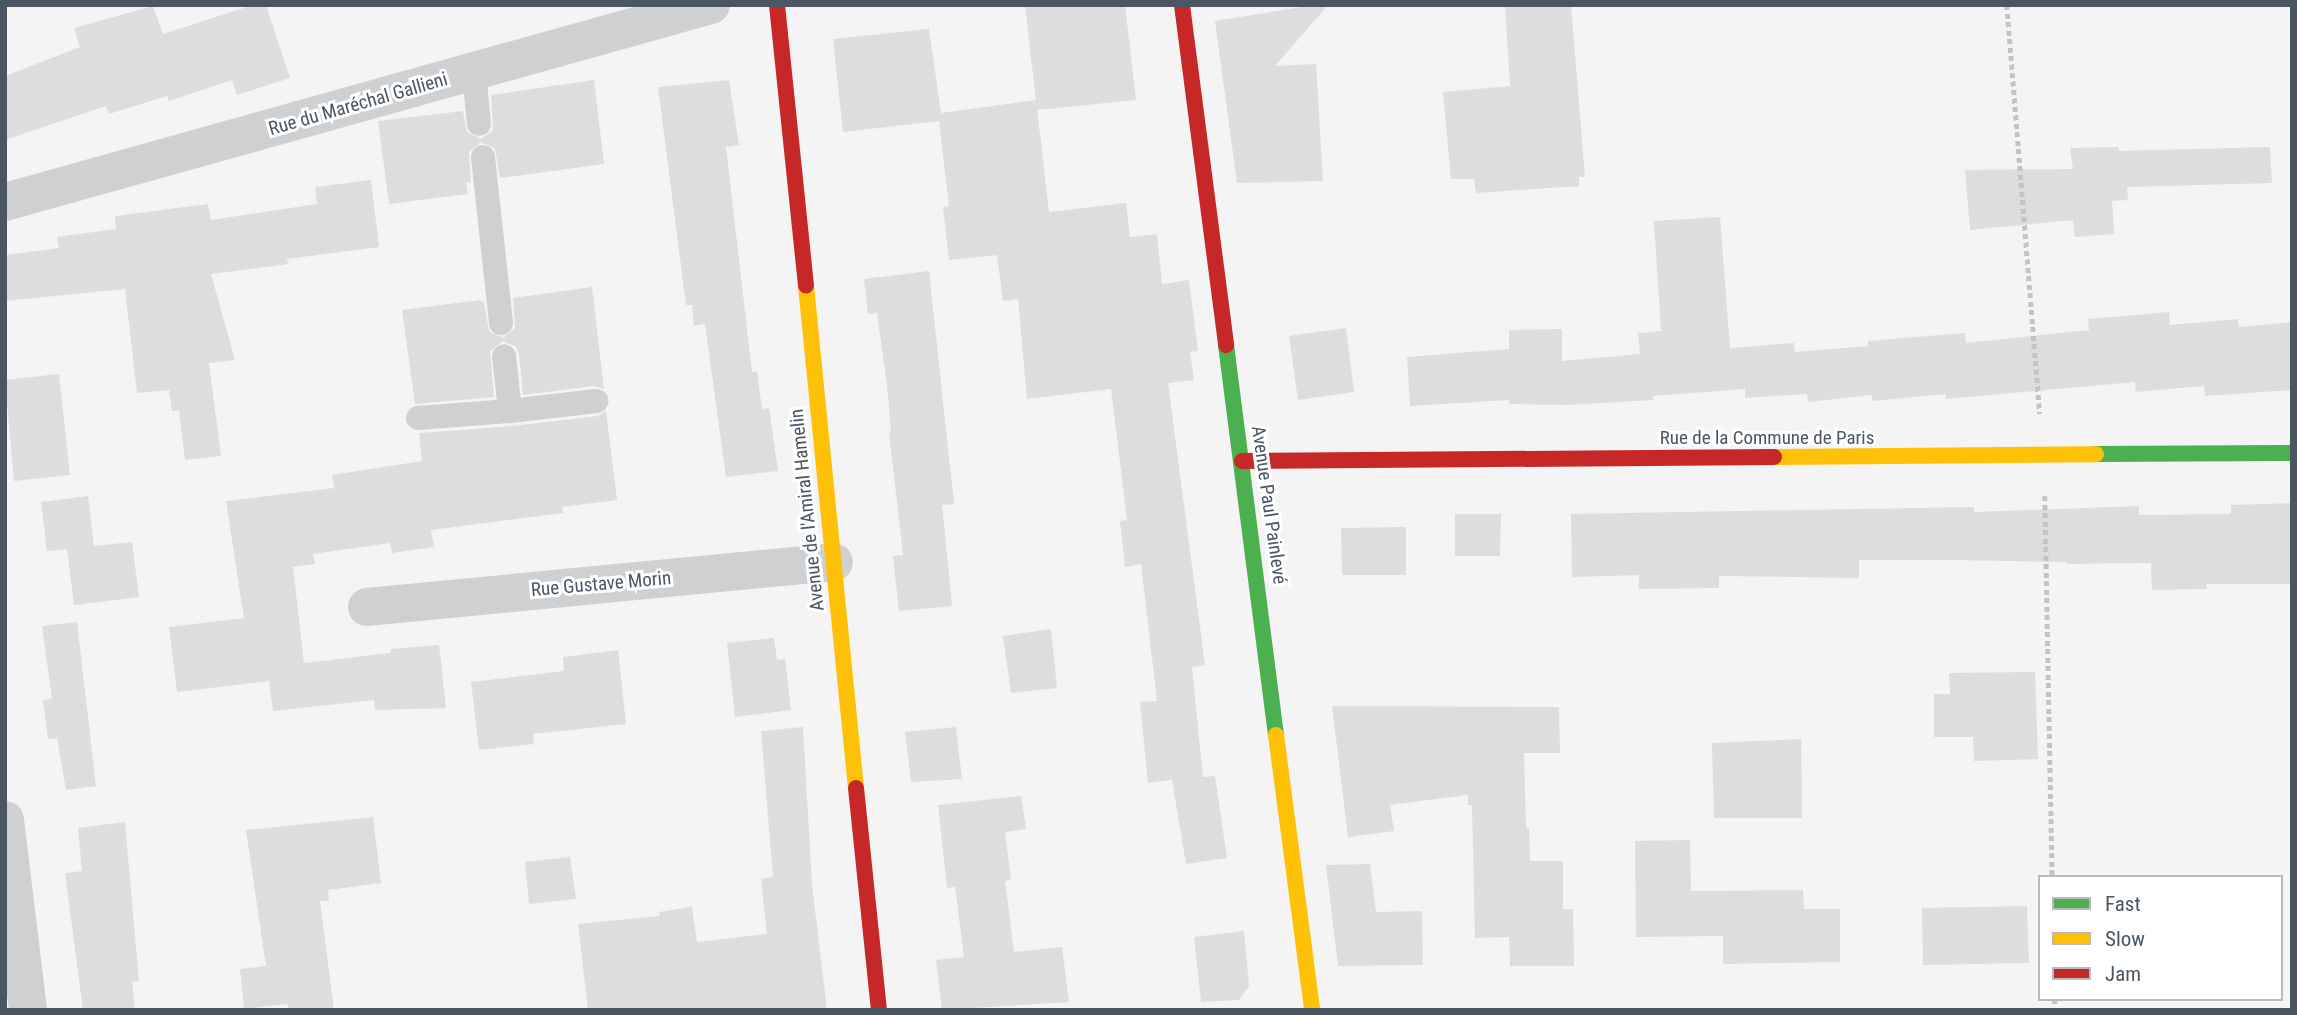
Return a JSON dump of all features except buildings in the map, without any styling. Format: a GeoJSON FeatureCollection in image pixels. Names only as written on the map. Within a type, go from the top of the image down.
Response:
{"type":"FeatureCollection","features":[{"type":"Feature","properties":{"kind":"street","name":"Rue du Maréchal Gallieni"},"geometry":{"type":"LineString","coordinates":[[5,202],[710,5]]}},
{"type":"Feature","properties":{"kind":"street","name":"Avenue de l'Amiral Hamelin"},"geometry":{"type":"LineString","coordinates":[[777,5],[879,1010]]}},
{"type":"Feature","properties":{"kind":"street","name":"Avenue Paul Painlevé"},"geometry":{"type":"LineString","coordinates":[[1182,5],[1312,1010]]}},
{"type":"Feature","properties":{"kind":"street","name":"Rue de la Commune de Paris"},"geometry":{"type":"LineString","coordinates":[[1242,461],[2292,453]]}},
{"type":"Feature","properties":{"kind":"street","name":"Rue Gustave Morin"},"geometry":{"type":"LineString","coordinates":[[368,607],[834,562]]}},
{"type":"Feature","properties":{"kind":"street"},"geometry":{"type":"LineString","coordinates":[[5,820],[28,1010]]}},
{"type":"Feature","properties":{"kind":"lane"},"geometry":{"type":"LineString","coordinates":[[474,72],[479,124]]}},
{"type":"Feature","properties":{"kind":"lane"},"geometry":{"type":"LineString","coordinates":[[483,157],[501,323]]}},
{"type":"Feature","properties":{"kind":"lane"},"geometry":{"type":"LineString","coordinates":[[504,356],[510,411]]}},
{"type":"Feature","properties":{"kind":"lane"},"geometry":{"type":"LineString","coordinates":[[418,418],[596,401]]}},
{"type":"Feature","properties":{"kind":"traffic: fast"},"geometry":{"type":"LineString","coordinates":[[1226,345],[1276,735]]}},
{"type":"Feature","properties":{"kind":"traffic: fast"},"geometry":{"type":"LineString","coordinates":[[2096,454],[2292,453]]}},
{"type":"Feature","properties":{"kind":"traffic: slow"},"geometry":{"type":"LineString","coordinates":[[806,286],[856,788]]}},
{"type":"Feature","properties":{"kind":"traffic: slow"},"geometry":{"type":"LineString","coordinates":[[1774,457],[2096,454]]}},
{"type":"Feature","properties":{"kind":"traffic: slow"},"geometry":{"type":"LineString","coordinates":[[1276,735],[1312,1010]]}},
{"type":"Feature","properties":{"kind":"traffic: jam"},"geometry":{"type":"LineString","coordinates":[[777,5],[806,286]]}},
{"type":"Feature","properties":{"kind":"traffic: jam"},"geometry":{"type":"LineString","coordinates":[[1182,5],[1226,345]]}},
{"type":"Feature","properties":{"kind":"traffic: jam"},"geometry":{"type":"LineString","coordinates":[[1242,461],[1774,457]]}},
{"type":"Feature","properties":{"kind":"traffic: jam"},"geometry":{"type":"LineString","coordinates":[[856,788],[879,1010]]}}]}
